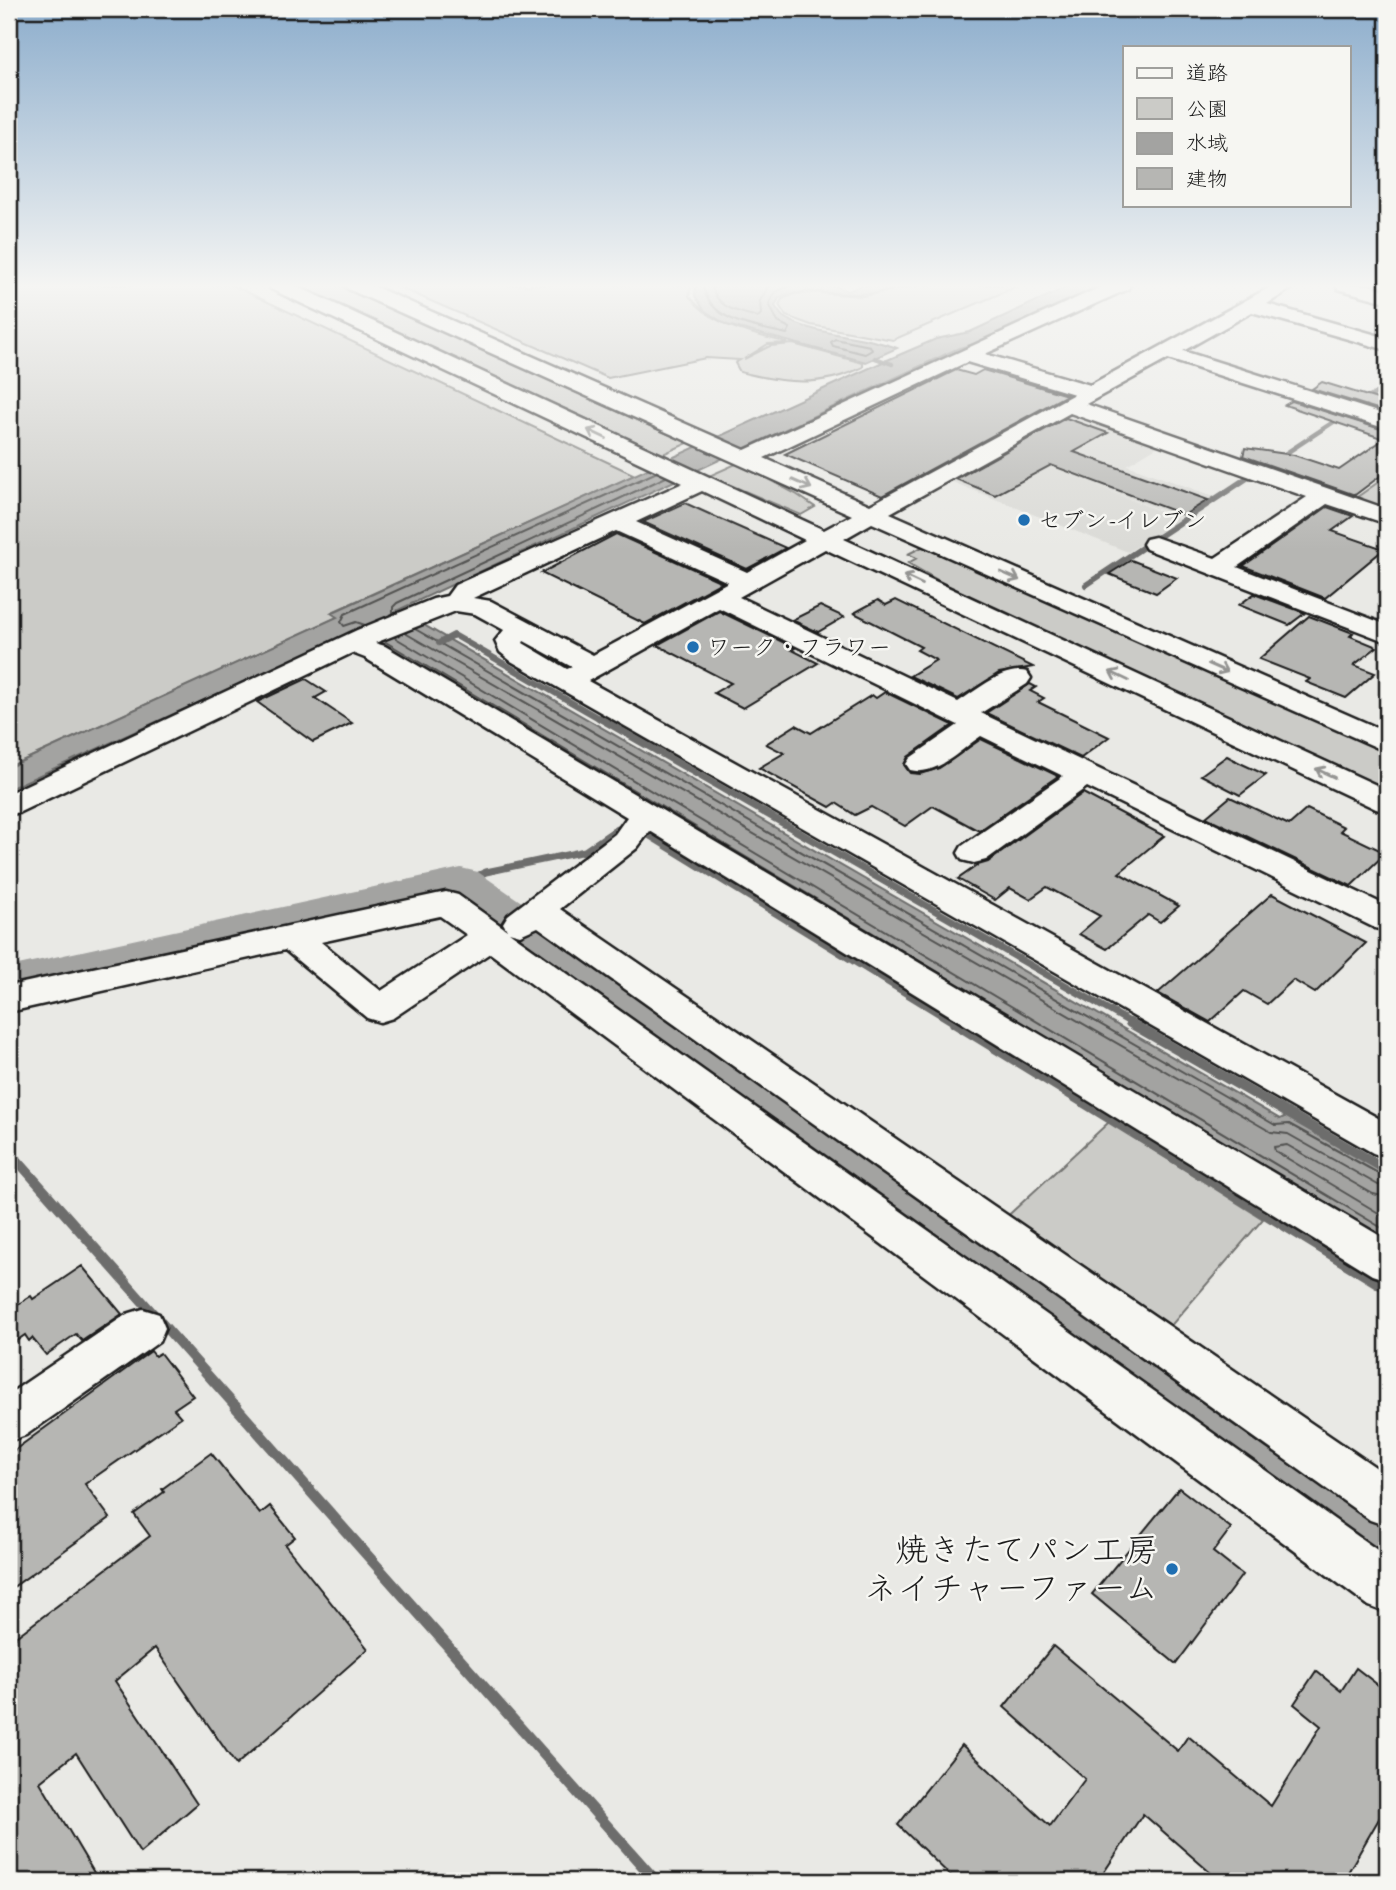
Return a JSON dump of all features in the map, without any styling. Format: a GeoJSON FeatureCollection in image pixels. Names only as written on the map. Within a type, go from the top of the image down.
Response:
{"type":"FeatureCollection","features":[{"type":"Feature","properties":{"kind":"street"},"geometry":{"type":"LineString","coordinates":[[467,373],[1387,802]]}},
{"type":"Feature","properties":{"kind":"street"},"geometry":{"type":"LineString","coordinates":[[554,373],[1387,743]]}},
{"type":"Feature","properties":{"kind":"street"},"geometry":{"type":"LineString","coordinates":[[743,457],[925,373]]}},
{"type":"Feature","properties":{"kind":"street"},"geometry":{"type":"LineString","coordinates":[[1026,373],[1093,393]]}},
{"type":"Feature","properties":{"kind":"street"},"geometry":{"type":"LineString","coordinates":[[580,673],[1128,373]]}},
{"type":"Feature","properties":{"kind":"street"},"geometry":{"type":"LineString","coordinates":[[1232,373],[1387,422]]}},
{"type":"Feature","properties":{"kind":"street"},"geometry":{"type":"LineString","coordinates":[[1070,406],[1387,517]]}},
{"type":"Feature","properties":{"kind":"street"},"geometry":{"type":"LineString","coordinates":[[456,603],[464,592],[696,480]]}},
{"type":"Feature","properties":{"kind":"street"},"geometry":{"type":"LineString","coordinates":[[1219,568],[1325,495]]}},
{"type":"Feature","properties":{"kind":"street"},"geometry":{"type":"LineString","coordinates":[[614,521],[746,581]]}},
{"type":"Feature","properties":{"kind":"street"},"geometry":{"type":"LineString","coordinates":[[1155,544],[1387,634]]}},
{"type":"Feature","properties":{"kind":"street"},"geometry":{"type":"LineString","coordinates":[[717,597],[1387,920]]}},
{"type":"Feature","properties":{"kind":"street"},"geometry":{"type":"LineString","coordinates":[[9,806],[411,617],[456,603],[482,607],[521,628],[512,636],[510,646],[580,673],[1387,1142]]}},
{"type":"Feature","properties":{"kind":"street"},"geometry":{"type":"LineString","coordinates":[[360,640],[638,826],[1387,1262]]}},
{"type":"Feature","properties":{"kind":"street"},"geometry":{"type":"LineString","coordinates":[[921,764],[968,719],[1017,678]]}},
{"type":"Feature","properties":{"kind":"street"},"geometry":{"type":"LineString","coordinates":[[974,853],[1084,775]]}},
{"type":"Feature","properties":{"kind":"street"},"geometry":{"type":"LineString","coordinates":[[292,937],[380,1009],[512,927],[638,826]]}},
{"type":"Feature","properties":{"kind":"street"},"geometry":{"type":"LineString","coordinates":[[9,999],[446,903],[512,927],[1387,1503]]}},
{"type":"Feature","properties":{"kind":"street"},"geometry":{"type":"LineString","coordinates":[[512,927],[1387,1588]]}},
{"type":"Feature","properties":{"kind":"street"},"geometry":{"type":"LineString","coordinates":[[9,1420],[143,1328]]}},
{"type":"Feature","properties":{"kind":"shaded area"},"geometry":{"type":"Polygon","coordinates":[[[1072,412],[1165,442],[1127,465],[1215,497],[1181,518],[1094,485],[1180,519],[1128,552],[945,479],[1072,412]]]}},
{"type":"Feature","properties":{"kind":"green space"},"geometry":{"type":"Polygon","coordinates":[[[9,373],[419,373],[635,475],[332,612],[338,617],[9,767],[9,373]]]}},
{"type":"Feature","properties":{"kind":"green space"},"geometry":{"type":"Polygon","coordinates":[[[488,373],[533,373],[688,443],[663,454],[488,373]]]}},
{"type":"Feature","properties":{"kind":"green space"},"geometry":{"type":"Polygon","coordinates":[[[597,373],[632,373],[608,378],[597,373]]]}},
{"type":"Feature","properties":{"kind":"green space"},"geometry":{"type":"Polygon","coordinates":[[[745,373],[849,373],[817,381],[772,379],[745,373]]]}},
{"type":"Feature","properties":{"kind":"green space"},"geometry":{"type":"Polygon","coordinates":[[[738,463],[815,507],[801,515],[709,476],[738,463]]]}},
{"type":"Feature","properties":{"kind":"green space"},"geometry":{"type":"Polygon","coordinates":[[[1387,476],[1387,512],[1353,500],[1387,476]]]}},
{"type":"Feature","properties":{"kind":"green space"},"geometry":{"type":"Polygon","coordinates":[[[924,546],[1387,752],[1387,792],[969,598],[908,563],[917,558],[908,554],[924,546]]]}},
{"type":"Feature","properties":{"kind":"green space"},"geometry":{"type":"Polygon","coordinates":[[[1109,1122],[1263,1219],[1162,1336],[999,1224],[1109,1122]]]}},
{"type":"Feature","properties":{"kind":"water"},"geometry":{"type":"Polygon","coordinates":[[[858,373],[905,373],[398,610],[1280,1119],[1288,1115],[1387,1172],[1387,1249],[369,641],[360,629],[9,789],[9,767],[337,617],[331,613],[858,373]]]}},
{"type":"Feature","properties":{"kind":"building"},"geometry":{"type":"Polygon","coordinates":[[[949,373],[994,373],[1067,395],[882,496],[785,454],[949,373]]]}},
{"type":"Feature","properties":{"kind":"building"},"geometry":{"type":"Polygon","coordinates":[[[1322,382],[1387,402],[1387,412],[1312,389],[1322,382]]]}},
{"type":"Feature","properties":{"kind":"building"},"geometry":{"type":"Polygon","coordinates":[[[1292,401],[1387,431],[1387,471],[1355,495],[1243,456],[1245,448],[1294,455],[1339,470],[1384,439],[1285,405],[1292,401]]]}},
{"type":"Feature","properties":{"kind":"building"},"geometry":{"type":"Polygon","coordinates":[[[1066,418],[1108,433],[1074,452],[1208,500],[1184,515],[1051,465],[995,495],[956,479],[1066,418]]]}},
{"type":"Feature","properties":{"kind":"building"},"geometry":{"type":"Polygon","coordinates":[[[685,503],[786,548],[747,569],[643,522],[685,503]]]}},
{"type":"Feature","properties":{"kind":"building"},"geometry":{"type":"Polygon","coordinates":[[[1327,507],[1353,516],[1332,531],[1384,549],[1325,598],[1243,566],[1327,507]]]}},
{"type":"Feature","properties":{"kind":"building"},"geometry":{"type":"Polygon","coordinates":[[[616,534],[722,582],[645,624],[541,573],[616,534]]]}},
{"type":"Feature","properties":{"kind":"building"},"geometry":{"type":"Polygon","coordinates":[[[1131,560],[1177,578],[1156,593],[1109,574],[1131,560]]]}},
{"type":"Feature","properties":{"kind":"building"},"geometry":{"type":"Polygon","coordinates":[[[1254,594],[1305,613],[1289,625],[1239,605],[1254,594]]]}},
{"type":"Feature","properties":{"kind":"building"},"geometry":{"type":"Polygon","coordinates":[[[878,600],[886,605],[896,600],[1033,667],[999,673],[958,699],[910,676],[936,660],[917,650],[921,647],[854,613],[878,600]]]}},
{"type":"Feature","properties":{"kind":"building"},"geometry":{"type":"Polygon","coordinates":[[[820,606],[844,617],[818,632],[792,620],[820,606]]]}},
{"type":"Feature","properties":{"kind":"building"},"geometry":{"type":"Polygon","coordinates":[[[719,611],[795,648],[792,650],[818,663],[743,708],[714,693],[731,683],[657,645],[719,611]]]}},
{"type":"Feature","properties":{"kind":"building"},"geometry":{"type":"Polygon","coordinates":[[[1309,616],[1353,633],[1350,636],[1377,647],[1354,665],[1375,673],[1346,698],[1306,682],[1310,679],[1259,659],[1309,616]]]}},
{"type":"Feature","properties":{"kind":"building"},"geometry":{"type":"Polygon","coordinates":[[[306,679],[326,692],[315,698],[352,723],[313,742],[257,702],[306,679]]]}},
{"type":"Feature","properties":{"kind":"building"},"geometry":{"type":"Polygon","coordinates":[[[1030,684],[1036,687],[1030,691],[1044,698],[1038,702],[1109,737],[1081,758],[986,713],[1030,684]]]}},
{"type":"Feature","properties":{"kind":"building"},"geometry":{"type":"Polygon","coordinates":[[[885,692],[953,725],[908,757],[904,765],[910,773],[920,774],[939,768],[981,739],[1058,776],[979,831],[933,806],[905,826],[871,807],[855,815],[836,803],[830,807],[759,768],[784,753],[766,744],[796,725],[811,733],[872,695],[876,698],[885,692]]]}},
{"type":"Feature","properties":{"kind":"building"},"geometry":{"type":"Polygon","coordinates":[[[1227,756],[1266,775],[1240,795],[1201,775],[1227,756]]]}},
{"type":"Feature","properties":{"kind":"building"},"geometry":{"type":"Polygon","coordinates":[[[1083,793],[1164,836],[1119,873],[1179,906],[1160,922],[1148,915],[1107,949],[1079,934],[1100,916],[1047,887],[1030,899],[1010,888],[995,900],[958,879],[978,865],[988,862],[1083,793]]]}},
{"type":"Feature","properties":{"kind":"building"},"geometry":{"type":"Polygon","coordinates":[[[1230,797],[1289,825],[1307,809],[1344,827],[1340,831],[1386,853],[1351,886],[1206,817],[1230,797]]]}},
{"type":"Feature","properties":{"kind":"building"},"geometry":{"type":"Polygon","coordinates":[[[1272,894],[1366,943],[1315,993],[1293,980],[1267,1004],[1244,991],[1210,1022],[1158,993],[1272,894]]]}},
{"type":"Feature","properties":{"kind":"building"},"geometry":{"type":"Polygon","coordinates":[[[82,1266],[122,1314],[82,1341],[76,1334],[46,1355],[32,1338],[29,1341],[25,1335],[9,1346],[9,1310],[31,1296],[33,1299],[82,1266]]]}},
{"type":"Feature","properties":{"kind":"building"},"geometry":{"type":"Polygon","coordinates":[[[151,1351],[155,1356],[160,1353],[193,1396],[174,1409],[181,1417],[85,1484],[110,1518],[9,1590],[9,1454],[151,1351]]]}},
{"type":"Feature","properties":{"kind":"building"},"geometry":{"type":"Polygon","coordinates":[[[211,1453],[260,1514],[270,1506],[295,1537],[285,1545],[368,1649],[236,1765],[155,1648],[115,1681],[197,1804],[140,1853],[76,1753],[40,1782],[99,1881],[9,1881],[9,1642],[150,1536],[134,1514],[164,1492],[162,1489],[211,1453]]]}},
{"type":"Feature","properties":{"kind":"building"},"geometry":{"type":"Polygon","coordinates":[[[1179,1488],[1231,1528],[1213,1552],[1242,1575],[1176,1664],[1092,1594],[1179,1488]]]}},
{"type":"Feature","properties":{"kind":"building"},"geometry":{"type":"Polygon","coordinates":[[[1053,1646],[1178,1751],[1188,1736],[1271,1806],[1321,1726],[1294,1704],[1316,1671],[1341,1691],[1356,1668],[1387,1692],[1387,1805],[1343,1881],[1220,1881],[1143,1814],[1098,1881],[956,1881],[898,1825],[962,1745],[1050,1826],[1085,1779],[1004,1707],[1053,1646]]]}},
{"type":"Feature","properties":{"kind":"waterway"},"geometry":{"type":"LineString","coordinates":[[1005,373],[1071,394]]}},
{"type":"Feature","properties":{"kind":"waterway"},"geometry":{"type":"LineString","coordinates":[[1088,386],[1111,373]]}},
{"type":"Feature","properties":{"kind":"waterway"},"geometry":{"type":"LineString","coordinates":[[1353,408],[1387,386]]}},
{"type":"Feature","properties":{"kind":"waterway"},"geometry":{"type":"LineString","coordinates":[[1262,469],[1341,417]]}},
{"type":"Feature","properties":{"kind":"waterway"},"geometry":{"type":"LineString","coordinates":[[1248,478],[1254,474],[1259,476]]}},
{"type":"Feature","properties":{"kind":"waterway"},"geometry":{"type":"LineString","coordinates":[[1086,585],[1250,476]]}},
{"type":"Feature","properties":{"kind":"waterway"},"geometry":{"type":"LineString","coordinates":[[439,643],[454,635],[602,720]]}},
{"type":"Feature","properties":{"kind":"waterway"},"geometry":{"type":"LineString","coordinates":[[599,718],[1133,1024]]}},
{"type":"Feature","properties":{"kind":"waterway"},"geometry":{"type":"LineString","coordinates":[[461,883],[486,872],[585,851],[617,829],[647,834],[956,1024]]}},
{"type":"Feature","properties":{"kind":"waterway"},"geometry":{"type":"LineString","coordinates":[[9,985],[461,883],[1387,1538]]}},
{"type":"Feature","properties":{"kind":"waterway"},"geometry":{"type":"LineString","coordinates":[[954,1023],[1387,1289]]}},
{"type":"Feature","properties":{"kind":"waterway"},"geometry":{"type":"LineString","coordinates":[[1130,1023],[1387,1170]]}},
{"type":"Feature","properties":{"kind":"waterway"},"geometry":{"type":"LineString","coordinates":[[9,1151],[237,1408]]}},
{"type":"Feature","properties":{"kind":"waterway"},"geometry":{"type":"LineString","coordinates":[[235,1406],[656,1881]]}},
{"type":"Feature","properties":{"kind":"place","name":"セブン-イレブン"},"geometry":{"type":"Point","coordinates":[1024,520]}},
{"type":"Feature","properties":{"kind":"place","name":"ワーク・フラワー"},"geometry":{"type":"Point","coordinates":[693,647]}},
{"type":"Feature","properties":{"kind":"place","name":"焼きたてパン工房 ネイチャーファーム"},"geometry":{"type":"Point","coordinates":[1172,1569]}}]}
